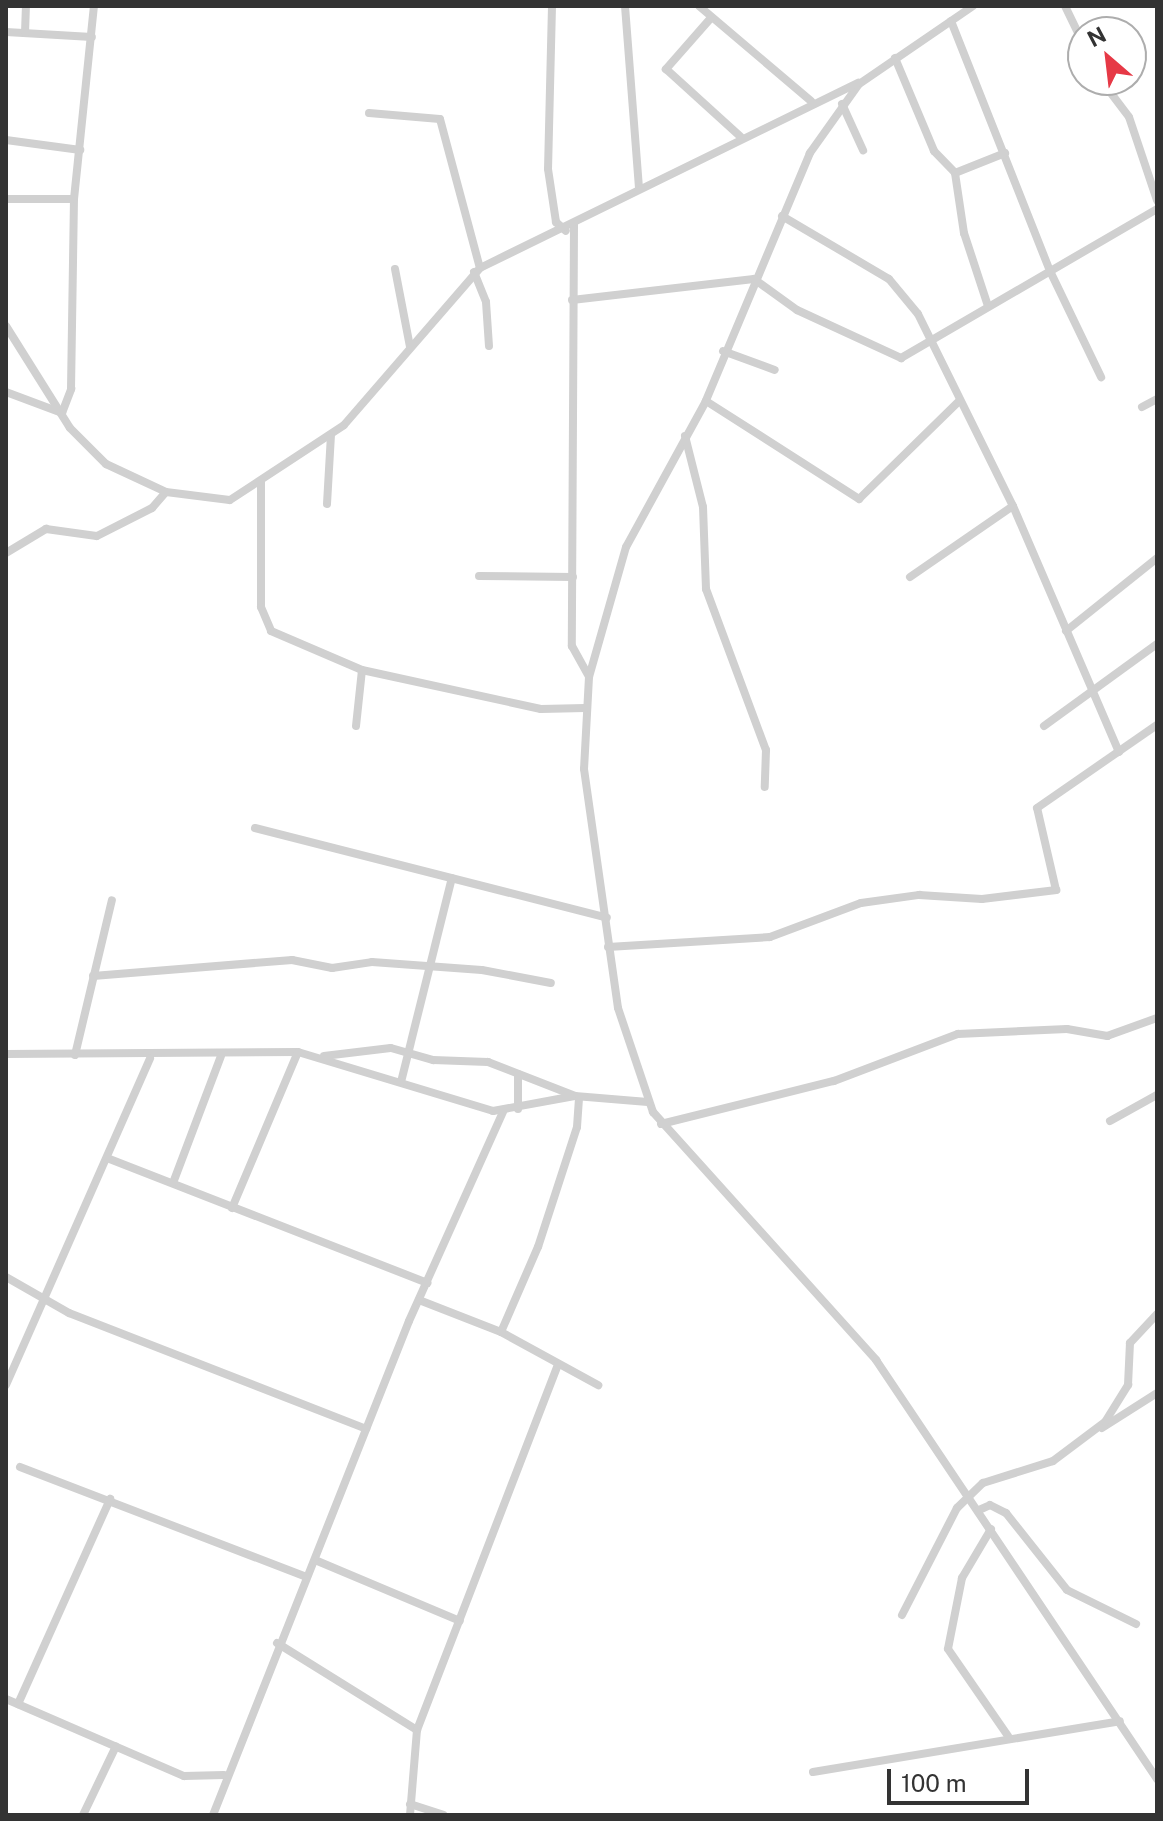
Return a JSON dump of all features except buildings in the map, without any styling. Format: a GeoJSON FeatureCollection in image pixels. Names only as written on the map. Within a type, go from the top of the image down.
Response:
{"type":"FeatureCollection","features":[{"type":"Feature","properties":{"kind":"street"},"geometry":{"type":"LineString","coordinates":[[25,33],[26,6]]}},
{"type":"Feature","properties":{"kind":"street"},"geometry":{"type":"LineString","coordinates":[[62,413],[73,373],[74,199],[94,6]]}},
{"type":"Feature","properties":{"kind":"street"},"geometry":{"type":"LineString","coordinates":[[552,6],[548,169],[556,222],[566,231]]}},
{"type":"Feature","properties":{"kind":"street"},"geometry":{"type":"LineString","coordinates":[[625,6],[639,188]]}},
{"type":"Feature","properties":{"kind":"street"},"geometry":{"type":"LineString","coordinates":[[699,6],[710,19],[811,101]]}},
{"type":"Feature","properties":{"kind":"street"},"geometry":{"type":"LineString","coordinates":[[973,6],[895,58],[881,74],[842,104],[782,216],[723,351],[706,401],[626,547],[589,677],[584,769],[618,1008],[648,1102],[661,1124],[859,1338],[979,1510],[1157,1779]]}},
{"type":"Feature","properties":{"kind":"street"},"geometry":{"type":"LineString","coordinates":[[710,19],[666,69],[740,136]]}},
{"type":"Feature","properties":{"kind":"street"},"geometry":{"type":"LineString","coordinates":[[951,21],[1050,271],[1101,377]]}},
{"type":"Feature","properties":{"kind":"street"},"geometry":{"type":"LineString","coordinates":[[6,32],[92,37]]}},
{"type":"Feature","properties":{"kind":"street"},"geometry":{"type":"LineString","coordinates":[[895,58],[934,151],[955,173],[964,233],[988,306]]}},
{"type":"Feature","properties":{"kind":"street"},"geometry":{"type":"LineString","coordinates":[[6,326],[62,413],[117,472],[166,492],[219,502],[261,482],[331,435],[376,395],[410,347],[477,270],[566,231],[575,221],[811,101],[881,74]]}},
{"type":"Feature","properties":{"kind":"street"},"geometry":{"type":"LineString","coordinates":[[1113,96],[1129,117],[1157,200]]}},
{"type":"Feature","properties":{"kind":"street"},"geometry":{"type":"LineString","coordinates":[[842,104],[863,150]]}},
{"type":"Feature","properties":{"kind":"street"},"geometry":{"type":"LineString","coordinates":[[369,113],[440,119],[486,302],[489,346]]}},
{"type":"Feature","properties":{"kind":"street"},"geometry":{"type":"LineString","coordinates":[[6,140],[80,150]]}},
{"type":"Feature","properties":{"kind":"street"},"geometry":{"type":"LineString","coordinates":[[955,173],[1005,153]]}},
{"type":"Feature","properties":{"kind":"street"},"geometry":{"type":"LineString","coordinates":[[6,199],[74,199]]}},
{"type":"Feature","properties":{"kind":"street"},"geometry":{"type":"LineString","coordinates":[[572,300],[754,279],[887,356],[908,356],[932,339],[1157,209]]}},
{"type":"Feature","properties":{"kind":"street"},"geometry":{"type":"LineString","coordinates":[[782,216],[889,279],[932,339],[959,401],[1013,506],[1119,752]]}},
{"type":"Feature","properties":{"kind":"street"},"geometry":{"type":"LineString","coordinates":[[575,221],[572,300],[573,654],[589,677]]}},
{"type":"Feature","properties":{"kind":"street"},"geometry":{"type":"LineString","coordinates":[[395,269],[410,347]]}},
{"type":"Feature","properties":{"kind":"street"},"geometry":{"type":"LineString","coordinates":[[723,351],[775,370]]}},
{"type":"Feature","properties":{"kind":"street"},"geometry":{"type":"LineString","coordinates":[[6,392],[62,413]]}},
{"type":"Feature","properties":{"kind":"street"},"geometry":{"type":"LineString","coordinates":[[1142,407],[1157,399]]}},
{"type":"Feature","properties":{"kind":"street"},"geometry":{"type":"LineString","coordinates":[[706,401],[859,499],[959,401]]}},
{"type":"Feature","properties":{"kind":"street"},"geometry":{"type":"LineString","coordinates":[[327,504],[331,435]]}},
{"type":"Feature","properties":{"kind":"street"},"geometry":{"type":"LineString","coordinates":[[685,436],[703,507],[706,589],[766,750],[765,787]]}},
{"type":"Feature","properties":{"kind":"street"},"geometry":{"type":"LineString","coordinates":[[261,482],[265,622],[281,637],[362,670],[541,709],[585,708]]}},
{"type":"Feature","properties":{"kind":"street"},"geometry":{"type":"LineString","coordinates":[[6,553],[46,529],[97,536],[152,508],[166,492]]}},
{"type":"Feature","properties":{"kind":"street"},"geometry":{"type":"LineString","coordinates":[[910,577],[1013,506]]}},
{"type":"Feature","properties":{"kind":"street"},"geometry":{"type":"LineString","coordinates":[[1066,631],[1157,558]]}},
{"type":"Feature","properties":{"kind":"street"},"geometry":{"type":"LineString","coordinates":[[479,576],[573,577]]}},
{"type":"Feature","properties":{"kind":"street"},"geometry":{"type":"LineString","coordinates":[[1044,726],[1157,644]]}},
{"type":"Feature","properties":{"kind":"street"},"geometry":{"type":"LineString","coordinates":[[356,726],[362,670]]}},
{"type":"Feature","properties":{"kind":"street"},"geometry":{"type":"LineString","coordinates":[[608,947],[770,937],[861,903],[919,895],[982,899],[1056,890],[1037,808],[1157,725]]}},
{"type":"Feature","properties":{"kind":"street"},"geometry":{"type":"LineString","coordinates":[[255,828],[607,918]]}},
{"type":"Feature","properties":{"kind":"street"},"geometry":{"type":"LineString","coordinates":[[401,1082],[410,1056],[427,966],[452,878]]}},
{"type":"Feature","properties":{"kind":"street"},"geometry":{"type":"LineString","coordinates":[[75,1055],[112,900]]}},
{"type":"Feature","properties":{"kind":"street"},"geometry":{"type":"LineString","coordinates":[[93,976],[292,960],[332,968],[427,966],[551,983]]}},
{"type":"Feature","properties":{"kind":"street"},"geometry":{"type":"LineString","coordinates":[[661,1124],[834,1081],[958,1034],[1067,1029],[1107,1036],[1156,1020]]}},
{"type":"Feature","properties":{"kind":"street"},"geometry":{"type":"LineString","coordinates":[[319,1057],[391,1048],[410,1056],[488,1062],[577,1097]]}},
{"type":"Feature","properties":{"kind":"street"},"geometry":{"type":"LineString","coordinates":[[6,1054],[150,1058],[298,1052],[401,1082],[449,1101],[504,1110],[577,1097],[648,1102]]}},
{"type":"Feature","properties":{"kind":"street"},"geometry":{"type":"LineString","coordinates":[[232,1208],[298,1052]]}},
{"type":"Feature","properties":{"kind":"street"},"geometry":{"type":"LineString","coordinates":[[173,1183],[221,1056]]}},
{"type":"Feature","properties":{"kind":"street"},"geometry":{"type":"LineString","coordinates":[[6,1385],[150,1058]]}},
{"type":"Feature","properties":{"kind":"street"},"geometry":{"type":"LineString","coordinates":[[518,1074],[518,1109]]}},
{"type":"Feature","properties":{"kind":"street"},"geometry":{"type":"LineString","coordinates":[[1110,1121],[1157,1095]]}},
{"type":"Feature","properties":{"kind":"street"},"geometry":{"type":"LineString","coordinates":[[501,1332],[538,1247],[577,1097]]}},
{"type":"Feature","properties":{"kind":"street"},"geometry":{"type":"LineString","coordinates":[[213,1815],[224,1775],[277,1643],[315,1560],[419,1300],[504,1110]]}},
{"type":"Feature","properties":{"kind":"street"},"geometry":{"type":"LineString","coordinates":[[107,1158],[427,1283]]}},
{"type":"Feature","properties":{"kind":"street"},"geometry":{"type":"LineString","coordinates":[[6,1277],[47,1295],[69,1313],[366,1429]]}},
{"type":"Feature","properties":{"kind":"street"},"geometry":{"type":"LineString","coordinates":[[419,1300],[501,1332],[598,1385]]}},
{"type":"Feature","properties":{"kind":"street"},"geometry":{"type":"LineString","coordinates":[[1098,1430],[1128,1385],[1130,1343],[1157,1314]]}},
{"type":"Feature","properties":{"kind":"street"},"geometry":{"type":"LineString","coordinates":[[410,1815],[417,1730],[558,1364]]}},
{"type":"Feature","properties":{"kind":"street"},"geometry":{"type":"LineString","coordinates":[[902,1615],[941,1535],[970,1497],[1006,1472],[1053,1461],[1157,1393]]}},
{"type":"Feature","properties":{"kind":"street"},"geometry":{"type":"LineString","coordinates":[[20,1467],[307,1577]]}},
{"type":"Feature","properties":{"kind":"street"},"geometry":{"type":"LineString","coordinates":[[18,1704],[110,1499]]}},
{"type":"Feature","properties":{"kind":"street"},"geometry":{"type":"LineString","coordinates":[[979,1510],[990,1505],[1006,1513],[1067,1590],[1136,1624]]}},
{"type":"Feature","properties":{"kind":"street"},"geometry":{"type":"LineString","coordinates":[[991,1529],[962,1578],[948,1649],[1008,1736]]}},
{"type":"Feature","properties":{"kind":"street"},"geometry":{"type":"LineString","coordinates":[[315,1560],[460,1621]]}},
{"type":"Feature","properties":{"kind":"street"},"geometry":{"type":"LineString","coordinates":[[277,1643],[417,1730]]}},
{"type":"Feature","properties":{"kind":"street"},"geometry":{"type":"LineString","coordinates":[[6,1699],[184,1776],[224,1775]]}},
{"type":"Feature","properties":{"kind":"street"},"geometry":{"type":"LineString","coordinates":[[813,1772],[1008,1736],[1120,1721]]}},
{"type":"Feature","properties":{"kind":"street"},"geometry":{"type":"LineString","coordinates":[[83,1815],[116,1746]]}},
{"type":"Feature","properties":{"kind":"street"},"geometry":{"type":"LineString","coordinates":[[410,1804],[443,1815]]}}]}
